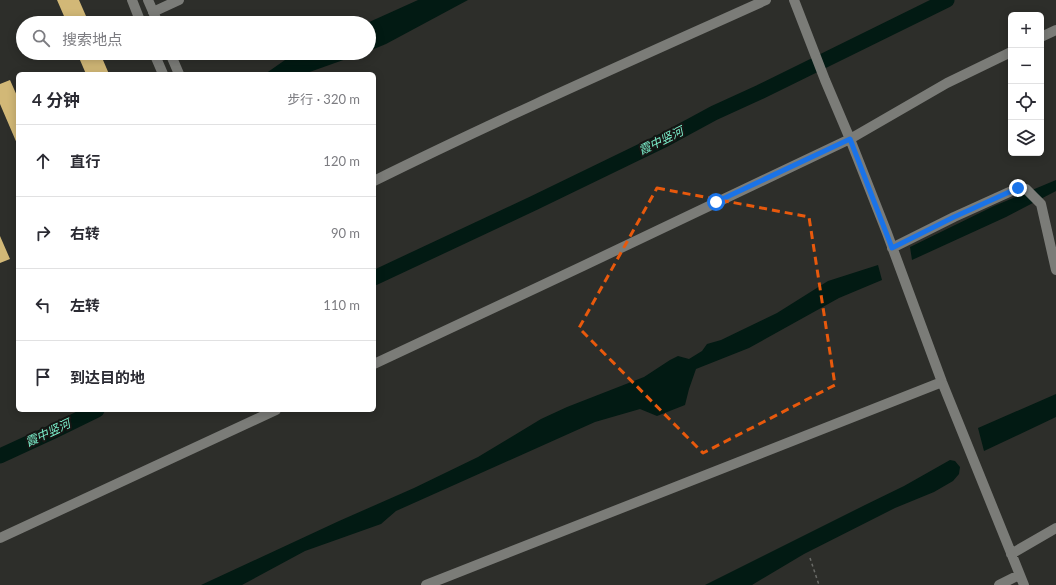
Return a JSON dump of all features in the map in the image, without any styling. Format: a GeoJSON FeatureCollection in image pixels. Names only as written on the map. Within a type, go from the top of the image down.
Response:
{"type":"FeatureCollection","features":[{"type":"Feature","properties":{"kind":"street"},"geometry":{"type":"LineString","coordinates":[[132,0],[138,16]]}},
{"type":"Feature","properties":{"kind":"street"},"geometry":{"type":"LineString","coordinates":[[148,0],[155,16]]}},
{"type":"Feature","properties":{"kind":"street"},"geometry":{"type":"LineString","coordinates":[[153,12],[179,0]]}},
{"type":"Feature","properties":{"kind":"street"},"geometry":{"type":"LineString","coordinates":[[376,180],[474,133],[766,0]]}},
{"type":"Feature","properties":{"kind":"street"},"geometry":{"type":"LineString","coordinates":[[794,0],[850,139],[942,382],[1024,585]]}},
{"type":"Feature","properties":{"kind":"street"},"geometry":{"type":"LineString","coordinates":[[1044,36],[1056,30]]}},
{"type":"Feature","properties":{"kind":"street"},"geometry":{"type":"LineString","coordinates":[[376,363],[850,139],[947,83],[1008,53]]}},
{"type":"Feature","properties":{"kind":"street"},"geometry":{"type":"LineString","coordinates":[[157,60],[162,72]]}},
{"type":"Feature","properties":{"kind":"street"},"geometry":{"type":"LineString","coordinates":[[173,60],[178,72]]}},
{"type":"Feature","properties":{"kind":"street"},"geometry":{"type":"LineString","coordinates":[[892,248],[954,217],[1018,188],[1026,189],[1041,204],[1056,270]]}},
{"type":"Feature","properties":{"kind":"street"},"geometry":{"type":"LineString","coordinates":[[426,585],[942,382]]}},
{"type":"Feature","properties":{"kind":"street"},"geometry":{"type":"LineString","coordinates":[[0,538],[272,412]]}},
{"type":"Feature","properties":{"kind":"street"},"geometry":{"type":"LineString","coordinates":[[1011,554],[1056,528]]}},
{"type":"Feature","properties":{"kind":"street"},"geometry":{"type":"LineString","coordinates":[[999,585],[1019,575]]}},
{"type":"Feature","properties":{"kind":"path"},"geometry":{"type":"LineString","coordinates":[[810,558],[819,585]]}},
{"type":"Feature","properties":{"kind":"highlighted area"},"geometry":{"type":"Polygon","coordinates":[[[657,188],[809,217],[835,385],[703,453],[579,328],[657,188]]]}},
{"type":"Feature","properties":{"kind":"shaded area"},"geometry":{"type":"Polygon","coordinates":[[[418,0],[468,0],[376,48],[376,19],[418,0]]]}},
{"type":"Feature","properties":{"kind":"shaded area"},"geometry":{"type":"Polygon","coordinates":[[[285,60],[343,60],[310,72],[268,72],[285,60]]]}},
{"type":"Feature","properties":{"kind":"shaded area"},"geometry":{"type":"Polygon","coordinates":[[[1056,180],[1056,191],[1006,217],[912,260],[910,247],[994,206],[1056,180]]]}},
{"type":"Feature","properties":{"kind":"shaded area"},"geometry":{"type":"Polygon","coordinates":[[[878,265],[882,280],[839,298],[749,348],[696,369],[685,405],[657,416],[640,409],[595,422],[396,511],[381,524],[305,551],[242,585],[201,585],[414,488],[478,457],[541,419],[567,407],[644,377],[678,356],[689,359],[702,351],[707,344],[721,340],[777,313],[828,281],[878,265]]]}},
{"type":"Feature","properties":{"kind":"shaded area"},"geometry":{"type":"Polygon","coordinates":[[[1056,394],[1056,417],[984,451],[978,428],[1056,394]]]}},
{"type":"Feature","properties":{"kind":"shaded area"},"geometry":{"type":"Polygon","coordinates":[[[950,460],[955,461],[960,467],[959,474],[953,481],[934,492],[895,508],[804,554],[752,585],[705,585],[904,486],[950,460]]]}},
{"type":"Feature","properties":{"kind":"building"},"geometry":{"type":"Polygon","coordinates":[[[57,0],[79,0],[86,16],[64,16],[57,0]]]}},
{"type":"Feature","properties":{"kind":"building"},"geometry":{"type":"Polygon","coordinates":[[[80,60],[103,60],[108,72],[85,72],[80,60]]]}},
{"type":"Feature","properties":{"kind":"building"},"geometry":{"type":"Polygon","coordinates":[[[10,80],[16,94],[16,141],[0,104],[0,84],[10,80]]]}},
{"type":"Feature","properties":{"kind":"building"},"geometry":{"type":"Polygon","coordinates":[[[0,236],[10,259],[0,263],[0,236]]]}},
{"type":"Feature","properties":{"kind":"waterway","name":"霞中竖河"},"geometry":{"type":"LineString","coordinates":[[376,277],[666,139],[714,113],[947,0]]}},
{"type":"Feature","properties":{"kind":"waterway","name":"霞中竖河"},"geometry":{"type":"LineString","coordinates":[[0,456],[93,412]]}},
{"type":"Feature","properties":{"kind":"route"},"geometry":{"type":"LineString","coordinates":[[716,202],[850,139],[892,248],[954,217],[1018,188]]}}]}
